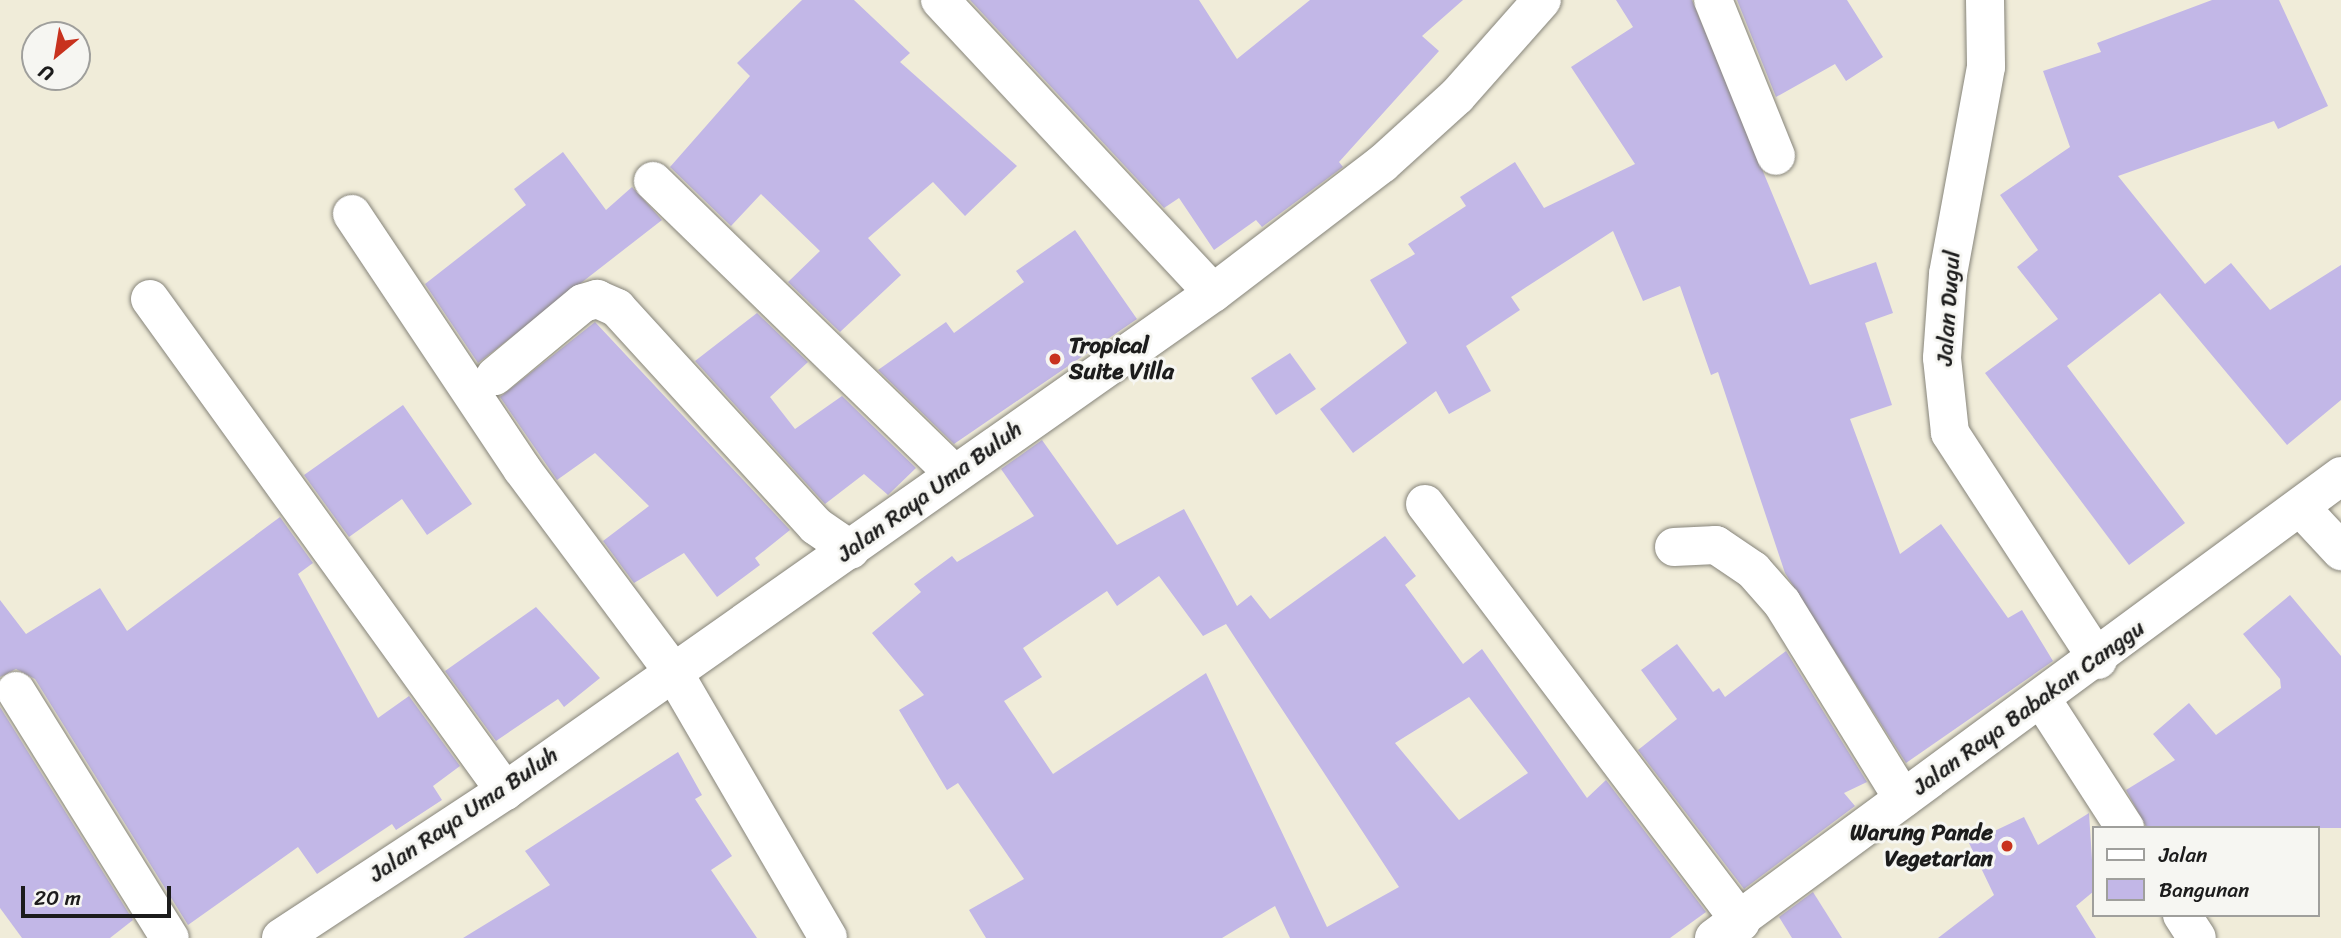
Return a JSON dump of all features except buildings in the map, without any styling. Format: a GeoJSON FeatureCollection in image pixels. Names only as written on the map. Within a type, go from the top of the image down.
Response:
{"type":"FeatureCollection","features":[{"type":"Feature","properties":{"kind":"street"},"geometry":{"type":"LineString","coordinates":[[940,0],[1213,293]]}},
{"type":"Feature","properties":{"kind":"street","name":"Jalan Raya Uma Buluh"},"geometry":{"type":"LineString","coordinates":[[281,938],[505,792],[851,550],[953,473],[1213,293],[1382,164],[1457,96],[1542,0]]}},
{"type":"Feature","properties":{"kind":"street"},"geometry":{"type":"LineString","coordinates":[[1713,0],[1776,156]]}},
{"type":"Feature","properties":{"kind":"street","name":"Jalan Dugul"},"geometry":{"type":"LineString","coordinates":[[1984,0],[1986,67],[1948,274],[1942,358],[1950,433],[2098,660]]}},
{"type":"Feature","properties":{"kind":"street"},"geometry":{"type":"LineString","coordinates":[[653,181],[953,473]]}},
{"type":"Feature","properties":{"kind":"street"},"geometry":{"type":"LineString","coordinates":[[352,214],[522,469],[674,673],[828,938]]}},
{"type":"Feature","properties":{"kind":"street"},"geometry":{"type":"LineString","coordinates":[[150,299],[505,792]]}},
{"type":"Feature","properties":{"kind":"street"},"geometry":{"type":"LineString","coordinates":[[495,376],[583,303],[607,304],[816,526],[851,550]]}},
{"type":"Feature","properties":{"kind":"street","name":"Jalan Raya Babakan Canggu"},"geometry":{"type":"LineString","coordinates":[[1727,930],[2041,698],[2098,660],[2341,476]]}},
{"type":"Feature","properties":{"kind":"street"},"geometry":{"type":"LineString","coordinates":[[1425,504],[1727,930]]}},
{"type":"Feature","properties":{"kind":"street"},"geometry":{"type":"LineString","coordinates":[[2301,508],[2341,551]]}},
{"type":"Feature","properties":{"kind":"street"},"geometry":{"type":"LineString","coordinates":[[1674,547],[1716,545],[1754,570],[1782,603],[1903,799]]}},
{"type":"Feature","properties":{"kind":"street"},"geometry":{"type":"LineString","coordinates":[[16,691],[170,938]]}},
{"type":"Feature","properties":{"kind":"street"},"geometry":{"type":"LineString","coordinates":[[2041,698],[2124,826]]}},
{"type":"Feature","properties":{"kind":"street"},"geometry":{"type":"LineString","coordinates":[[2183,917],[2197,938]]}},
{"type":"Feature","properties":{"kind":"place","name":"Tropical Suite Villa"},"geometry":{"type":"Point","coordinates":[1055,359]}},
{"type":"Feature","properties":{"kind":"place","name":"Warung Pande Vegetarian"},"geometry":{"type":"Point","coordinates":[2007,846]}}]}
